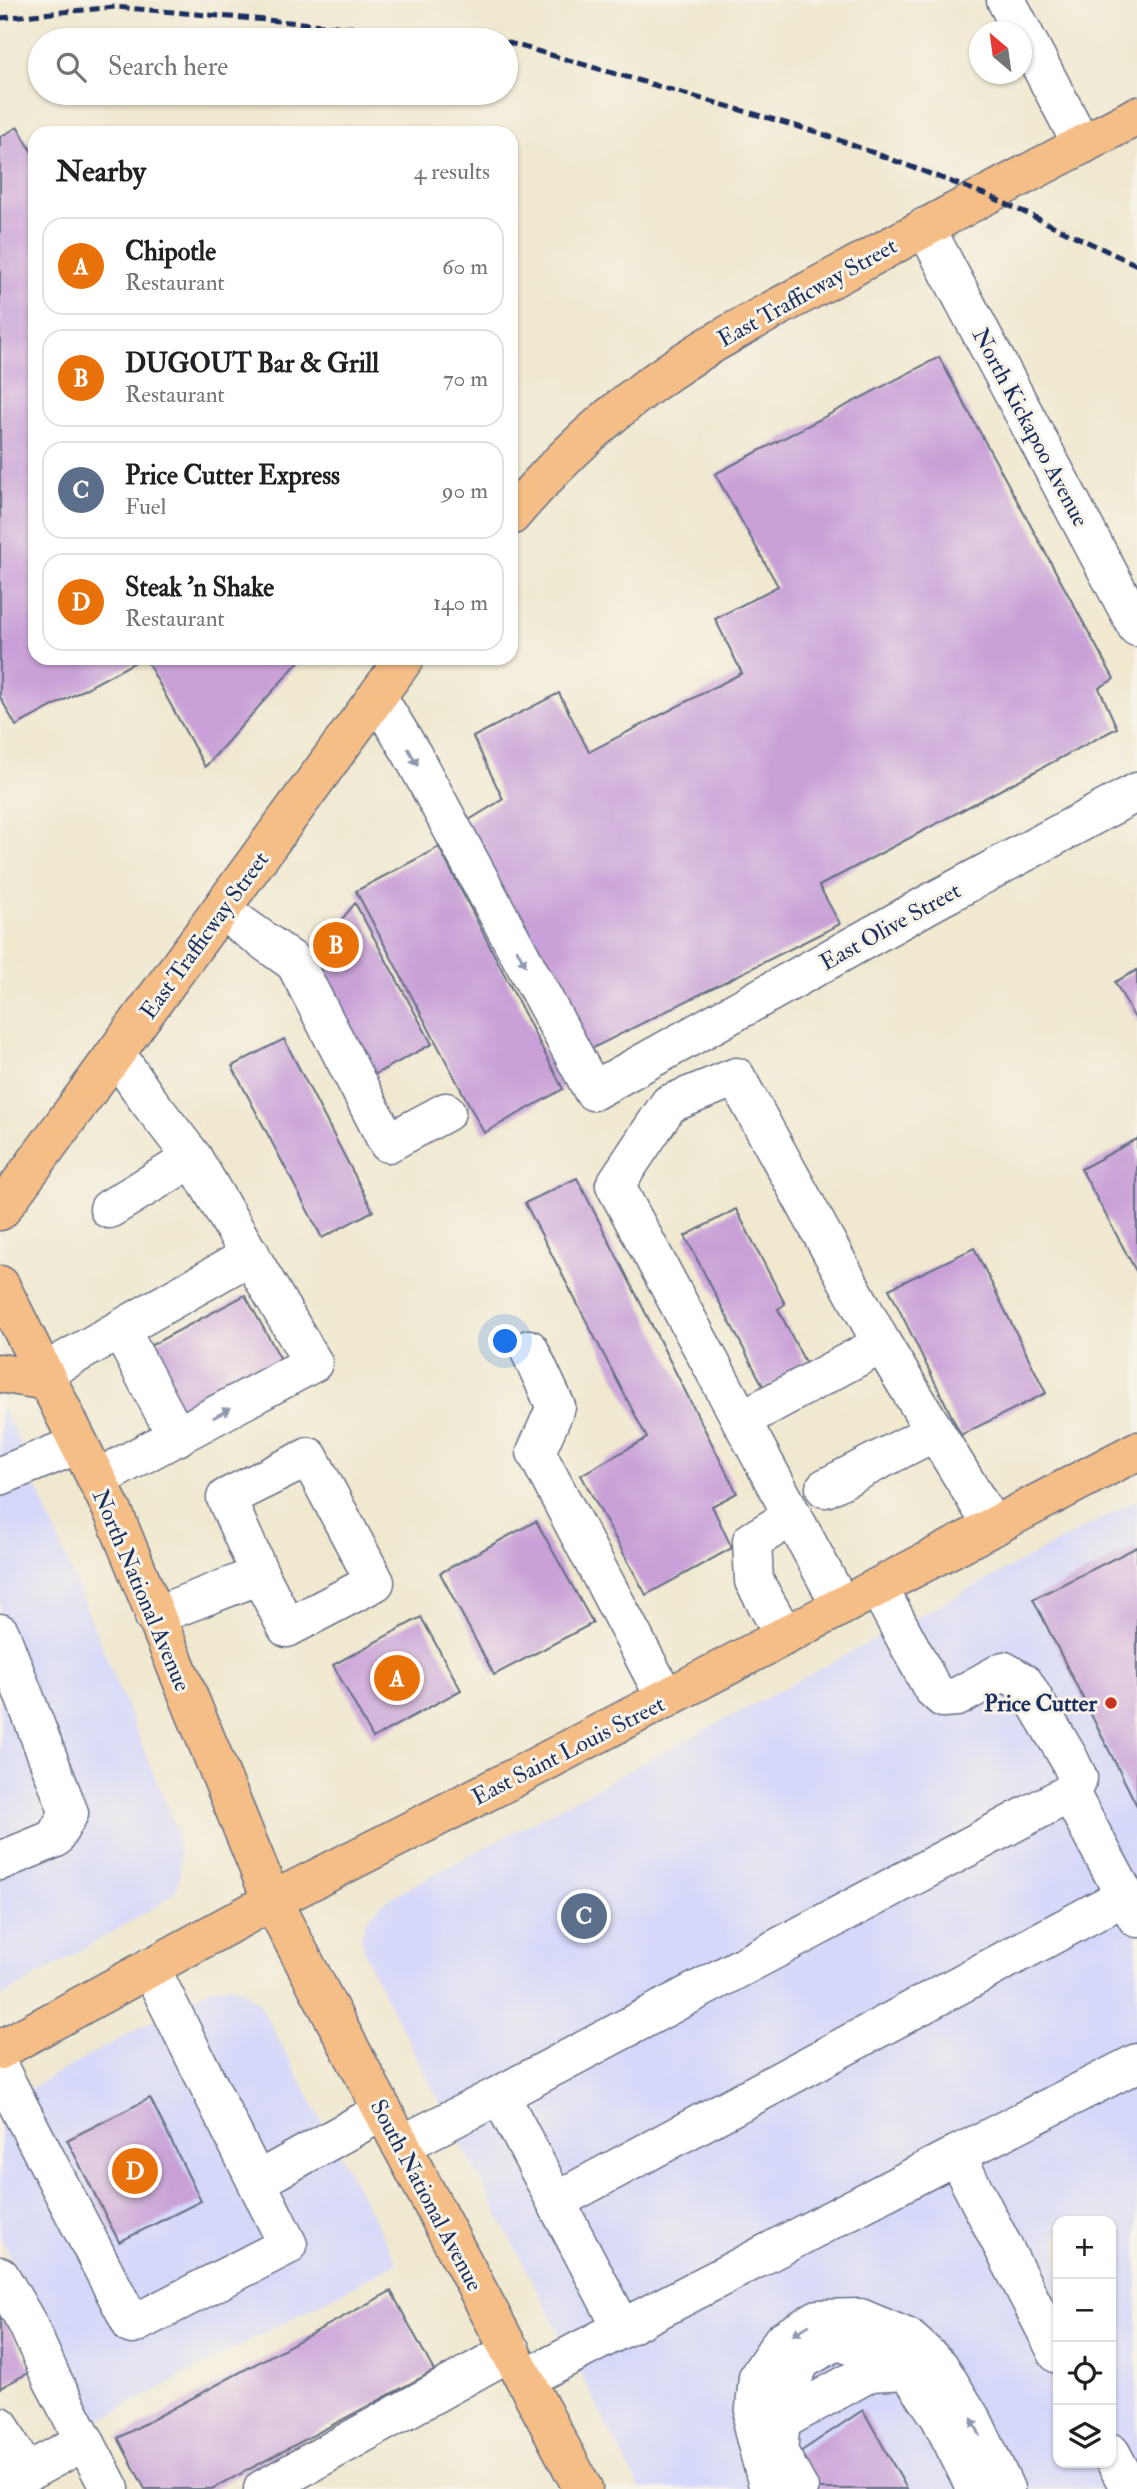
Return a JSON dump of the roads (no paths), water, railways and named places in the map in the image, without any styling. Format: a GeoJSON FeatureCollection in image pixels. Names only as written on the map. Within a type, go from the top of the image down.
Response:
{"type":"FeatureCollection","features":[{"type":"Feature","properties":{"kind":"main road","name":"East Trafficway Street"},"geometry":{"type":"LineString","coordinates":[[518,508],[568,453],[629,400],[702,350],[925,227],[1137,116]]}},
{"type":"Feature","properties":{"kind":"main road","name":"East Trafficway Street"},"geometry":{"type":"LineString","coordinates":[[0,1211],[400,665]]}},
{"type":"Feature","properties":{"kind":"main road","name":"North National Avenue"},"geometry":{"type":"LineString","coordinates":[[0,1285],[114,1514],[272,1901]]}},
{"type":"Feature","properties":{"kind":"main road"},"geometry":{"type":"LineString","coordinates":[[0,1373],[45,1377]]}},
{"type":"Feature","properties":{"kind":"main road","name":"East Saint Louis Street"},"geometry":{"type":"LineString","coordinates":[[0,2050],[272,1901],[666,1699],[1137,1451]]}},
{"type":"Feature","properties":{"kind":"main road","name":"South National Avenue"},"geometry":{"type":"LineString","coordinates":[[272,1901],[583,2489]]}},
{"type":"Feature","properties":{"kind":"street"},"geometry":{"type":"LineString","coordinates":[[1006,0],[1082,145]]}},
{"type":"Feature","properties":{"kind":"street","name":"North Kickapoo Avenue"},"geometry":{"type":"LineString","coordinates":[[925,227],[1137,627]]}},
{"type":"Feature","properties":{"kind":"street","name":"East Olive Street"},"geometry":{"type":"LineString","coordinates":[[378,698],[412,754],[593,1091],[933,901],[1137,792]]}},
{"type":"Feature","properties":{"kind":"street"},"geometry":{"type":"LineString","coordinates":[[222,911],[295,963],[388,1143],[446,1112]]}},
{"type":"Feature","properties":{"kind":"street"},"geometry":{"type":"LineString","coordinates":[[97,1479],[313,1363],[193,1158],[147,1099],[117,1054]]}},
{"type":"Feature","properties":{"kind":"street"},"geometry":{"type":"LineString","coordinates":[[644,1062],[669,1104]]}},
{"type":"Feature","properties":{"kind":"street"},"geometry":{"type":"LineString","coordinates":[[841,1606],[615,1185],[669,1104],[736,1077],[882,1344],[993,1527]]}},
{"type":"Feature","properties":{"kind":"street"},"geometry":{"type":"LineString","coordinates":[[109,1209],[193,1158]]}},
{"type":"Feature","properties":{"kind":"street"},"geometry":{"type":"LineString","coordinates":[[45,1377],[121,1331],[155,1335],[257,1265]]}},
{"type":"Feature","properties":{"kind":"street"},"geometry":{"type":"LineString","coordinates":[[121,1331],[177,1437]]}},
{"type":"Feature","properties":{"kind":"street"},"geometry":{"type":"LineString","coordinates":[[741,1420],[882,1344]]}},
{"type":"Feature","properties":{"kind":"street"},"geometry":{"type":"LineString","coordinates":[[528,1349],[556,1406],[536,1452],[666,1699]]}},
{"type":"Feature","properties":{"kind":"street"},"geometry":{"type":"LineString","coordinates":[[825,1489],[934,1432]]}},
{"type":"Feature","properties":{"kind":"street"},"geometry":{"type":"LineString","coordinates":[[0,1476],[79,1444]]}},
{"type":"Feature","properties":{"kind":"street"},"geometry":{"type":"LineString","coordinates":[[785,1635],[754,1581],[752,1541],[793,1516]]}},
{"type":"Feature","properties":{"kind":"street"},"geometry":{"type":"LineString","coordinates":[[154,1616],[260,1576]]}},
{"type":"Feature","properties":{"kind":"street"},"geometry":{"type":"LineString","coordinates":[[401,2145],[1069,1793],[1078,1778],[1024,1683],[1004,1671],[957,1697],[943,1698],[932,1688],[878,1587]]}},
{"type":"Feature","properties":{"kind":"street"},"geometry":{"type":"LineString","coordinates":[[0,1633],[69,1813],[54,1839],[0,1861]]}},
{"type":"Feature","properties":{"kind":"street"},"geometry":{"type":"LineString","coordinates":[[555,2201],[1131,1907],[1069,1793]]}},
{"type":"Feature","properties":{"kind":"street"},"geometry":{"type":"LineString","coordinates":[[0,2070],[132,2325],[288,2245],[150,1967]]}},
{"type":"Feature","properties":{"kind":"street"},"geometry":{"type":"LineString","coordinates":[[263,2489],[518,2365],[622,2328],[1137,2063]]}},
{"type":"Feature","properties":{"kind":"street"},"geometry":{"type":"LineString","coordinates":[[500,2095],[622,2328]]}},
{"type":"Feature","properties":{"kind":"street"},"geometry":{"type":"LineString","coordinates":[[257,2181],[383,2111]]}},
{"type":"Feature","properties":{"kind":"street"},"geometry":{"type":"LineString","coordinates":[[956,2155],[1053,2344]]}},
{"type":"Feature","properties":{"kind":"street"},"geometry":{"type":"LineString","coordinates":[[0,2276],[110,2489]]}},
{"type":"Feature","properties":{"kind":"street"},"geometry":{"type":"LineString","coordinates":[[769,2489],[753,2429],[758,2377],[782,2341],[818,2319],[860,2318],[908,2338],[939,2366],[975,2425],[1005,2489]]}},
{"type":"Feature","properties":{"kind":"street"},"geometry":{"type":"LineString","coordinates":[[799,2489],[778,2451],[787,2388],[802,2360],[838,2340],[908,2370],[940,2417],[976,2489]]}},
{"type":"Feature","properties":{"kind":"street"},"geometry":{"type":"LineString","coordinates":[[0,2426],[12,2480],[85,2441]]}},
{"type":"Feature","properties":{"kind":"street"},"geometry":{"type":"LineString","coordinates":[[1116,2462],[1130,2489]]}},
{"type":"Feature","properties":{"kind":"railway"},"geometry":{"type":"LineString","coordinates":[[0,18],[115,7],[359,28]]}},
{"type":"Feature","properties":{"kind":"railway"},"geometry":{"type":"LineString","coordinates":[[518,45],[820,133],[987,195],[1137,265]]}},
{"type":"Feature","properties":{"kind":"place","name":"DUGOUT Bar & Grill"},"geometry":{"type":"Point","coordinates":[336,945]}},
{"type":"Feature","properties":{"kind":"place","name":"Chipotle"},"geometry":{"type":"Point","coordinates":[397,1678]}},
{"type":"Feature","properties":{"kind":"place","name":"Price Cutter"},"geometry":{"type":"Point","coordinates":[1111,1703]}},
{"type":"Feature","properties":{"kind":"place","name":"Price Cutter Express"},"geometry":{"type":"Point","coordinates":[584,1916]}},
{"type":"Feature","properties":{"kind":"place","name":"Steak 'n Shake"},"geometry":{"type":"Point","coordinates":[135,2171]}}]}
